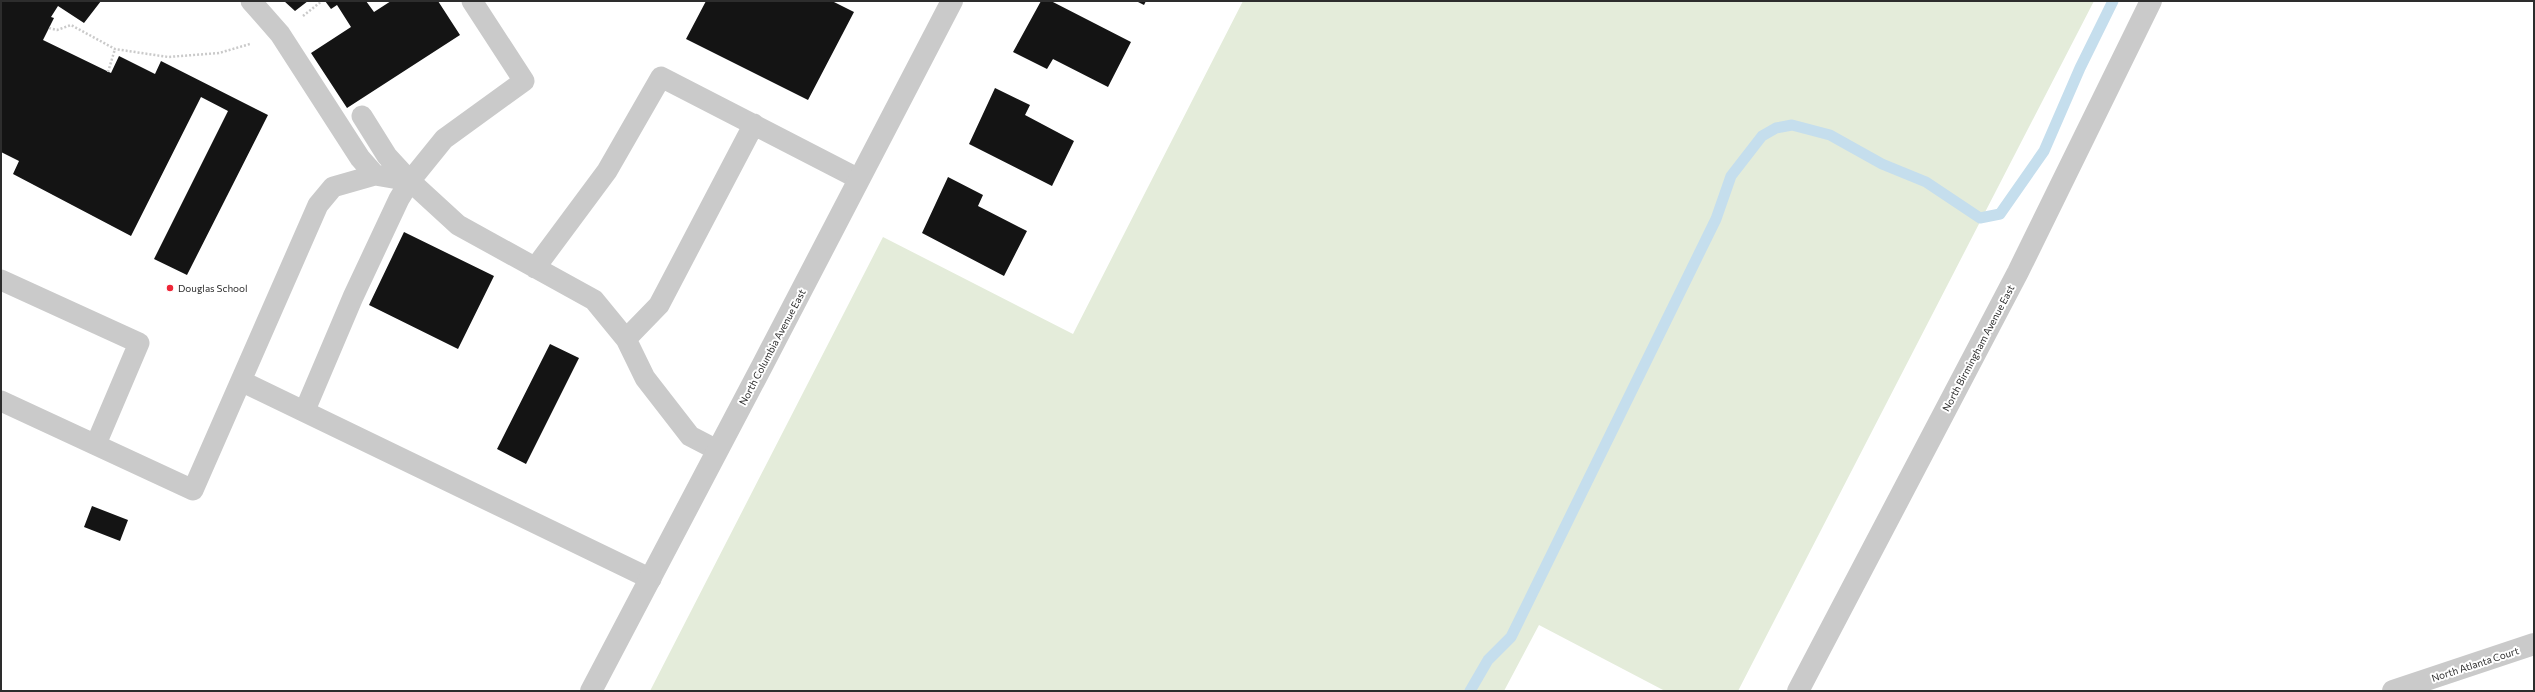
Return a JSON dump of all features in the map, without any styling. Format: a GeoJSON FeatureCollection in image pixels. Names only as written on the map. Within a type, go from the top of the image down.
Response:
{"type":"FeatureCollection","features":[{"type":"Feature","properties":{"kind":"street","name":"North Columbia Avenue East"},"geometry":{"type":"LineString","coordinates":[[591,691],[651,579],[717,450],[758,377],[952,1]]}},
{"type":"Feature","properties":{"kind":"street","name":"North Birmingham Avenue East"},"geometry":{"type":"LineString","coordinates":[[1798,691],[2018,272],[2151,1]]}},
{"type":"Feature","properties":{"kind":"street","name":"North Atlanta Court"},"geometry":{"type":"LineString","coordinates":[[2393,691],[2534,644]]}},
{"type":"Feature","properties":{"kind":"lane"},"geometry":{"type":"LineString","coordinates":[[251,1],[280,34],[360,158],[375,175]]}},
{"type":"Feature","properties":{"kind":"lane"},"geometry":{"type":"LineString","coordinates":[[305,410],[357,290],[399,199],[410,181],[444,139],[524,81],[472,1]]}},
{"type":"Feature","properties":{"kind":"lane"},"geometry":{"type":"LineString","coordinates":[[535,268],[607,171],[661,77],[859,179]]}},
{"type":"Feature","properties":{"kind":"lane"},"geometry":{"type":"LineString","coordinates":[[362,116],[387,156],[410,181],[458,225],[594,300],[626,340],[645,378],[690,436],[717,450]]}},
{"type":"Feature","properties":{"kind":"lane"},"geometry":{"type":"LineString","coordinates":[[626,340],[659,305],[754,124]]}},
{"type":"Feature","properties":{"kind":"lane"},"geometry":{"type":"LineString","coordinates":[[1,401],[193,490],[318,205],[333,186],[375,175],[410,181]]}},
{"type":"Feature","properties":{"kind":"lane"},"geometry":{"type":"LineString","coordinates":[[1,280],[139,343],[96,444]]}},
{"type":"Feature","properties":{"kind":"lane"},"geometry":{"type":"LineString","coordinates":[[242,381],[305,410],[651,579]]}},
{"type":"Feature","properties":{"kind":"path"},"geometry":{"type":"LineString","coordinates":[[49,28],[57,30],[71,25],[115,49],[168,57],[194,57],[219,53],[280,34],[322,1]]}},
{"type":"Feature","properties":{"kind":"path"},"geometry":{"type":"LineString","coordinates":[[108,72],[115,49]]}},
{"type":"Feature","properties":{"kind":"green space"},"geometry":{"type":"Polygon","coordinates":[[[1243,1],[2094,1],[1738,691],[1665,691],[1539,625],[1504,691],[650,691],[883,237],[1073,334],[1243,1]]]}},
{"type":"Feature","properties":{"kind":"building"},"geometry":{"type":"Polygon","coordinates":[[[1,1],[101,1],[84,23],[58,6],[51,17],[54,18],[43,40],[111,73],[119,56],[155,74],[161,61],[268,115],[187,275],[154,259],[228,111],[201,97],[131,236],[13,174],[19,161],[1,152],[1,1]]]}},
{"type":"Feature","properties":{"kind":"building"},"geometry":{"type":"Polygon","coordinates":[[[284,1],[308,1],[295,11],[284,1]]]}},
{"type":"Feature","properties":{"kind":"building"},"geometry":{"type":"Polygon","coordinates":[[[325,1],[366,1],[374,12],[391,1],[438,1],[460,35],[347,108],[311,53],[351,27],[337,5],[331,9],[325,1]]]}},
{"type":"Feature","properties":{"kind":"building"},"geometry":{"type":"Polygon","coordinates":[[[706,1],[832,1],[854,12],[808,100],[686,39],[706,1]]]}},
{"type":"Feature","properties":{"kind":"building"},"geometry":{"type":"Polygon","coordinates":[[[1041,1],[1051,1],[1131,42],[1108,87],[1053,59],[1047,69],[1013,52],[1041,1]]]}},
{"type":"Feature","properties":{"kind":"building"},"geometry":{"type":"Polygon","coordinates":[[[1136,1],[1146,1],[1144,5],[1136,1]]]}},
{"type":"Feature","properties":{"kind":"building"},"geometry":{"type":"Polygon","coordinates":[[[995,88],[1030,105],[1025,115],[1074,141],[1052,186],[969,144],[995,88]]]}},
{"type":"Feature","properties":{"kind":"building"},"geometry":{"type":"Polygon","coordinates":[[[948,177],[983,195],[978,206],[1027,231],[1004,276],[922,233],[948,177]]]}},
{"type":"Feature","properties":{"kind":"building"},"geometry":{"type":"Polygon","coordinates":[[[404,232],[494,276],[458,349],[369,305],[404,232]]]}},
{"type":"Feature","properties":{"kind":"building"},"geometry":{"type":"Polygon","coordinates":[[[550,344],[579,358],[526,464],[497,449],[550,344]]]}},
{"type":"Feature","properties":{"kind":"building"},"geometry":{"type":"Polygon","coordinates":[[[92,506],[128,520],[120,541],[84,527],[92,506]]]}},
{"type":"Feature","properties":{"kind":"waterway"},"geometry":{"type":"LineString","coordinates":[[1470,691],[1488,660],[1511,637],[1716,219],[1731,176],[1762,136],[1776,128],[1792,125],[1830,135],[1882,164],[1926,182],[1980,218],[2000,214],[2044,151],[2080,68],[2113,1]]}},
{"type":"Feature","properties":{"kind":"place","name":"Douglas School"},"geometry":{"type":"Point","coordinates":[170,288]}}]}
